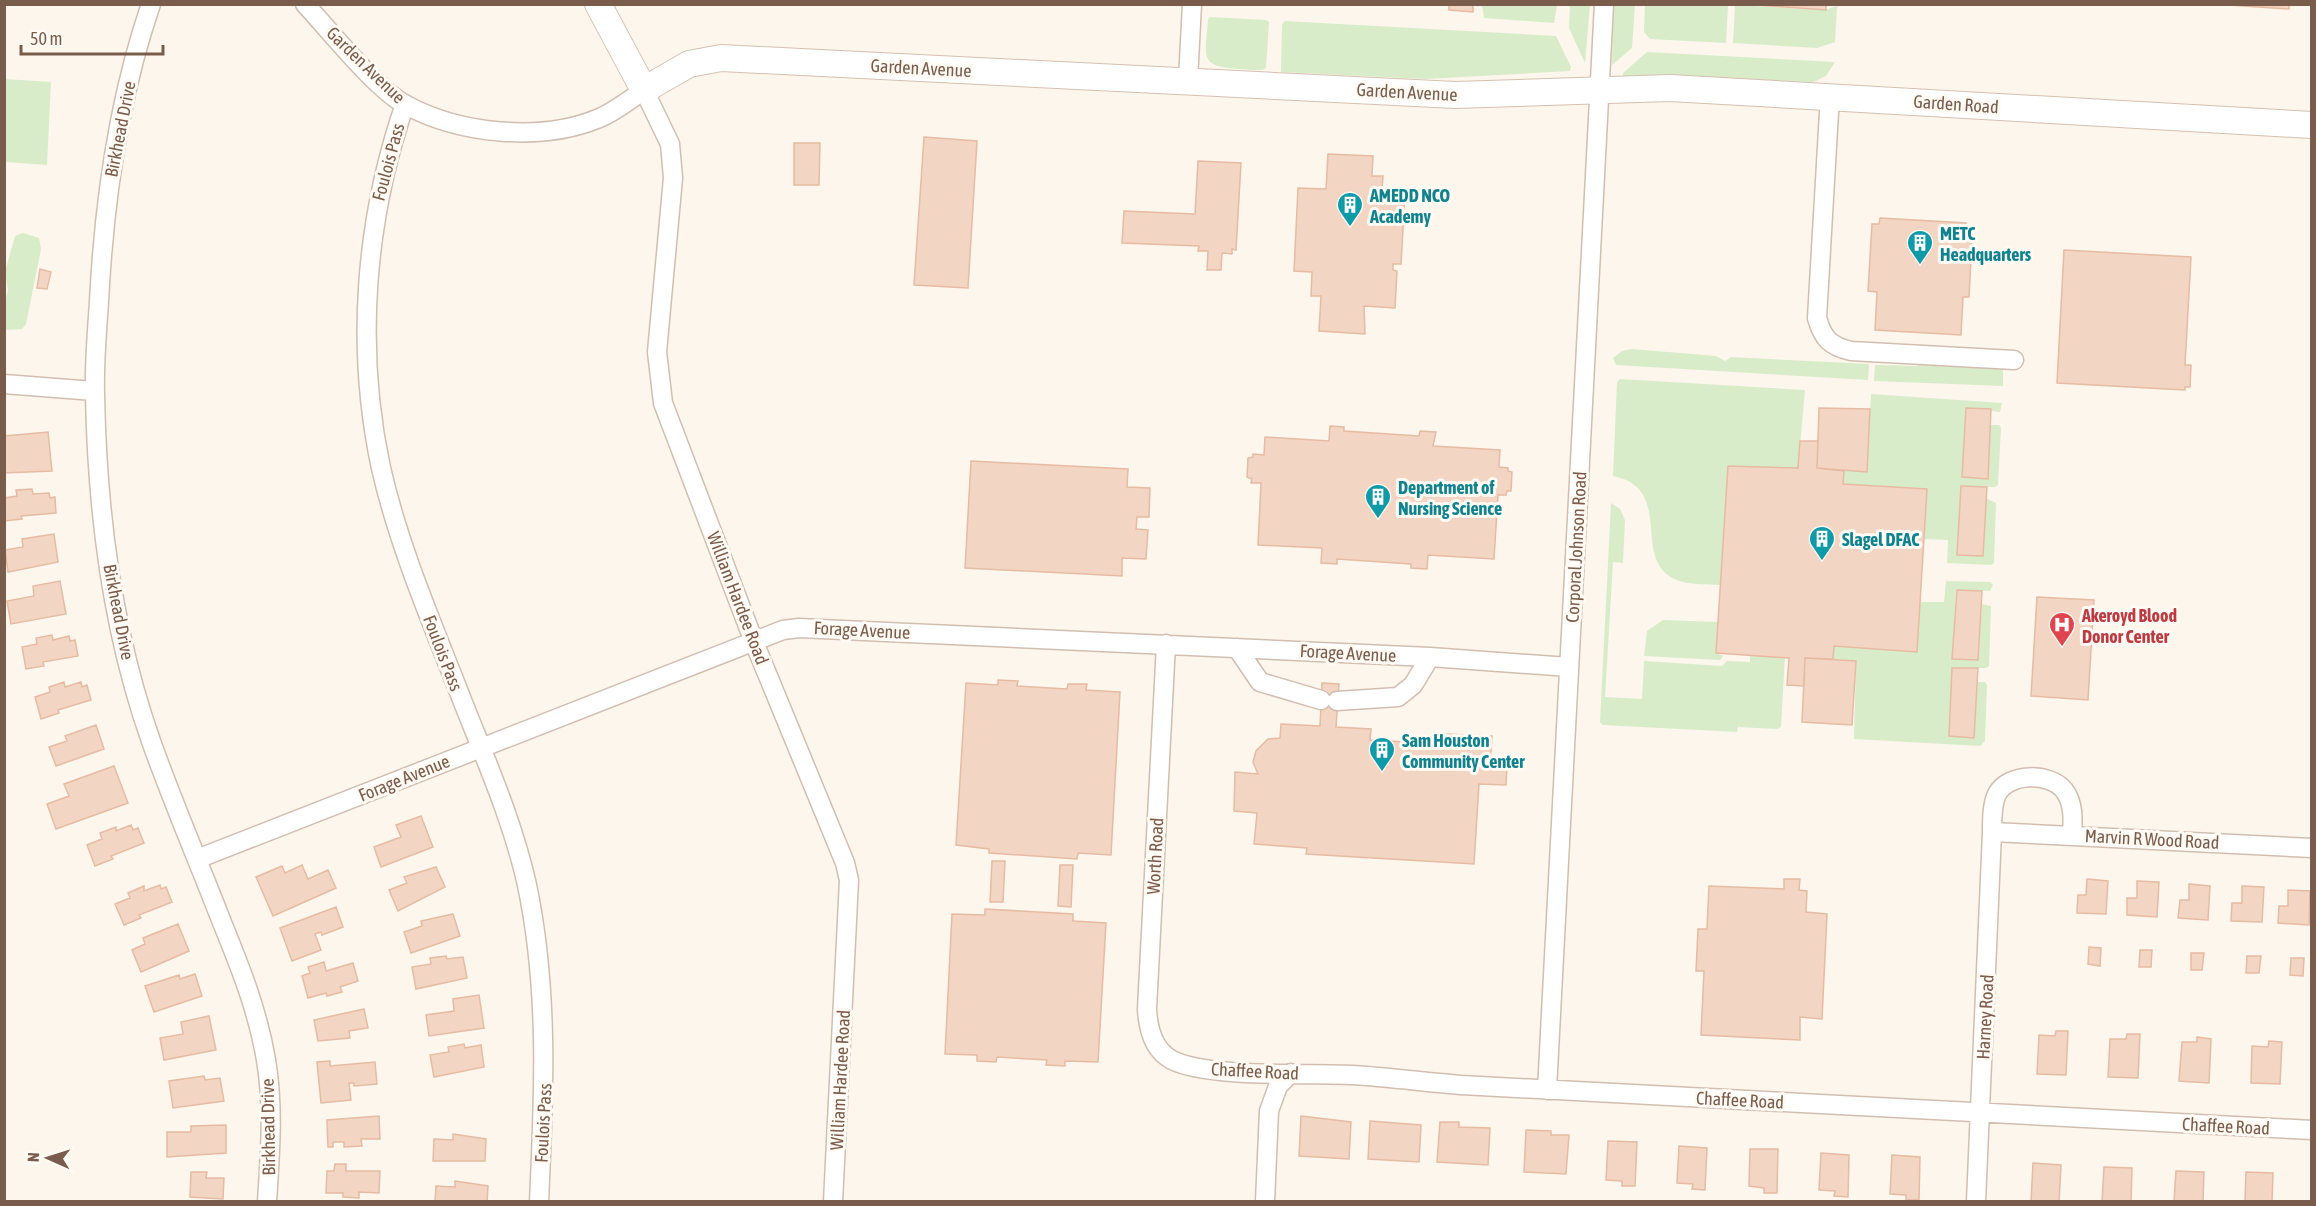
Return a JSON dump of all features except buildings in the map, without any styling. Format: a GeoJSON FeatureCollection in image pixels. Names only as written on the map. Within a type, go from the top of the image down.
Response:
{"type":"FeatureCollection","features":[{"type":"Feature","properties":{"kind":"street","name":"Birkhead Drive"},"geometry":{"type":"LineString","coordinates":[[151,4],[121,114],[111,169],[102,247],[94,391],[98,473],[108,557],[122,628],[150,740],[252,998],[266,1059],[271,1112],[267,1202]]}},
{"type":"Feature","properties":{"kind":"street","name":"Garden Avenue"},"geometry":{"type":"LineString","coordinates":[[305,4],[378,82],[405,104],[461,124],[496,131],[530,132],[567,128],[599,119],[689,64],[721,58],[1455,95],[1600,91]]}},
{"type":"Feature","properties":{"kind":"street","name":"William Hardee Road"},"geometry":{"type":"LineString","coordinates":[[598,4],[670,144],[673,178],[657,352],[663,403],[754,642],[845,863],[849,880],[833,1202]]}},
{"type":"Feature","properties":{"kind":"street"},"geometry":{"type":"LineString","coordinates":[[1188,81],[1192,4]]}},
{"type":"Feature","properties":{"kind":"street","name":"Corporal Johnson Road"},"geometry":{"type":"LineString","coordinates":[[1547,1090],[1604,4]]}},
{"type":"Feature","properties":{"kind":"street","name":"Garden Road"},"geometry":{"type":"LineString","coordinates":[[1600,91],[1670,88],[1830,95],[2312,125]]}},
{"type":"Feature","properties":{"kind":"street"},"geometry":{"type":"LineString","coordinates":[[1830,95],[1817,318],[1827,342],[1836,348],[1851,351],[2014,360]]}},
{"type":"Feature","properties":{"kind":"street","name":"Foulois Pass"},"geometry":{"type":"LineString","coordinates":[[405,104],[390,148],[373,231],[368,357],[373,407],[381,467],[400,534],[511,827],[527,885],[540,972],[545,1074],[539,1202]]}},
{"type":"Feature","properties":{"kind":"street"},"geometry":{"type":"LineString","coordinates":[[4,384],[94,391]]}},
{"type":"Feature","properties":{"kind":"street","name":"Forage Avenue"},"geometry":{"type":"LineString","coordinates":[[197,859],[783,630],[799,628],[1166,644],[1430,657],[1569,667]]}},
{"type":"Feature","properties":{"kind":"street","name":"Worth Road"},"geometry":{"type":"LineString","coordinates":[[1166,644],[1147,1009],[1148,1030],[1158,1046],[1171,1059]]}},
{"type":"Feature","properties":{"kind":"street"},"geometry":{"type":"LineString","coordinates":[[1237,648],[1260,682],[1329,701],[1398,697],[1413,685],[1430,657]]}},
{"type":"Feature","properties":{"kind":"street","name":"Harney Road"},"geometry":{"type":"LineString","coordinates":[[1976,1202],[1992,831],[1996,795],[2004,785],[2015,780],[2051,780],[2063,789],[2070,801],[2072,836]]}},
{"type":"Feature","properties":{"kind":"street","name":"Marvin R Wood Road"},"geometry":{"type":"LineString","coordinates":[[1992,831],[2312,848]]}},
{"type":"Feature","properties":{"kind":"street","name":"Chaffee Road"},"geometry":{"type":"LineString","coordinates":[[1171,1059],[1211,1069],[1547,1090],[2312,1130]]}},
{"type":"Feature","properties":{"kind":"street"},"geometry":{"type":"LineString","coordinates":[[1265,1202],[1269,1111],[1278,1086],[1291,1073]]}},
{"type":"Feature","properties":{"kind":"green space"},"geometry":{"type":"Polygon","coordinates":[[[1478,4],[1557,5],[1554,23],[1484,18],[1482,5],[1477,7],[1478,4]]]}},
{"type":"Feature","properties":{"kind":"green space"},"geometry":{"type":"Polygon","coordinates":[[[1570,5],[1590,5],[1585,63],[1569,28],[1570,5]]]}},
{"type":"Feature","properties":{"kind":"green space"},"geometry":{"type":"Polygon","coordinates":[[[1613,5],[1635,5],[1632,48],[1612,65],[1613,5]]]}},
{"type":"Feature","properties":{"kind":"green space"},"geometry":{"type":"Polygon","coordinates":[[[1645,5],[1728,5],[1726,43],[1650,39],[1644,32],[1645,5]]]}},
{"type":"Feature","properties":{"kind":"green space"},"geometry":{"type":"Polygon","coordinates":[[[1735,5],[1825,10],[1840,5],[1837,7],[1835,42],[1817,48],[1733,43],[1735,5]]]}},
{"type":"Feature","properties":{"kind":"green space"},"geometry":{"type":"Polygon","coordinates":[[[1210,17],[1269,22],[1266,68],[1257,70],[1226,68],[1210,62],[1206,50],[1210,17]]]}},
{"type":"Feature","properties":{"kind":"green space"},"geometry":{"type":"Polygon","coordinates":[[[1285,21],[1556,36],[1571,67],[1570,71],[1426,79],[1281,72],[1282,24],[1285,21]]]}},
{"type":"Feature","properties":{"kind":"green space"},"geometry":{"type":"Polygon","coordinates":[[[1647,52],[1835,62],[1826,76],[1810,84],[1801,81],[1800,84],[1623,77],[1623,73],[1647,52]]]}},
{"type":"Feature","properties":{"kind":"green space"},"geometry":{"type":"Polygon","coordinates":[[[5,79],[51,82],[47,165],[5,162],[5,79]]]}},
{"type":"Feature","properties":{"kind":"green space"},"geometry":{"type":"Polygon","coordinates":[[[23,233],[39,238],[41,249],[26,324],[22,329],[5,330],[5,302],[8,290],[5,272],[15,236],[23,233]]]}},
{"type":"Feature","properties":{"kind":"green space"},"geometry":{"type":"Polygon","coordinates":[[[1632,349],[1716,356],[1725,361],[1731,357],[1869,364],[1868,380],[1616,365],[1613,358],[1622,351],[1632,349]]]}},
{"type":"Feature","properties":{"kind":"green space"},"geometry":{"type":"Polygon","coordinates":[[[1918,364],[2001,368],[2003,386],[1874,381],[1875,365],[1918,366],[1918,364]]]}},
{"type":"Feature","properties":{"kind":"green space"},"geometry":{"type":"Polygon","coordinates":[[[1620,379],[1805,390],[1798,468],[1728,466],[1720,585],[1687,583],[1666,573],[1657,561],[1649,511],[1644,496],[1633,484],[1613,476],[1617,382],[1620,379]]]}},
{"type":"Feature","properties":{"kind":"green space"},"geometry":{"type":"Polygon","coordinates":[[[1871,394],[2002,403],[2000,412],[1966,408],[1962,477],[1990,425],[1999,425],[2001,428],[1998,485],[1995,487],[1961,486],[1996,503],[1994,563],[1991,565],[1947,563],[1948,540],[1924,539],[1926,489],[1843,484],[1844,471],[1867,471],[1871,394]]]}},
{"type":"Feature","properties":{"kind":"green space"},"geometry":{"type":"Polygon","coordinates":[[[1611,503],[1620,509],[1625,520],[1623,563],[1613,562],[1605,697],[1642,699],[1644,661],[1722,666],[1727,661],[1750,662],[1750,654],[1785,657],[1781,727],[1777,729],[1738,727],[1737,732],[1603,725],[1600,722],[1611,503]]]}},
{"type":"Feature","properties":{"kind":"green space"},"geometry":{"type":"Polygon","coordinates":[[[1946,581],[1990,582],[1993,585],[1990,591],[1956,590],[1952,659],[1978,660],[1982,604],[1991,606],[1989,666],[1986,668],[1952,668],[1949,736],[1974,737],[1977,682],[1985,682],[1987,685],[1985,741],[1980,746],[1854,739],[1856,661],[1833,659],[1834,646],[1920,602],[1944,602],[1946,581]]]}},
{"type":"Feature","properties":{"kind":"green space"},"geometry":{"type":"Polygon","coordinates":[[[1663,620],[1718,622],[1716,653],[1723,656],[1720,660],[1644,656],[1647,631],[1663,620]]]}},
{"type":"Feature","properties":{"kind":"place","name":"AMEDD NCO Academy"},"geometry":{"type":"Point","coordinates":[1350,228]}},
{"type":"Feature","properties":{"kind":"place","name":"METC Headquarters"},"geometry":{"type":"Point","coordinates":[1920,266]}},
{"type":"Feature","properties":{"kind":"place","name":"Department of Nursing Science"},"geometry":{"type":"Point","coordinates":[1378,520]}},
{"type":"Feature","properties":{"kind":"place","name":"Slagel DFAC"},"geometry":{"type":"Point","coordinates":[1822,562]}},
{"type":"Feature","properties":{"kind":"place","name":"Akeroyd Blood Donor Center"},"geometry":{"type":"Point","coordinates":[2062,648]}},
{"type":"Feature","properties":{"kind":"place","name":"Sam Houston Community Center"},"geometry":{"type":"Point","coordinates":[1382,773]}}]}
